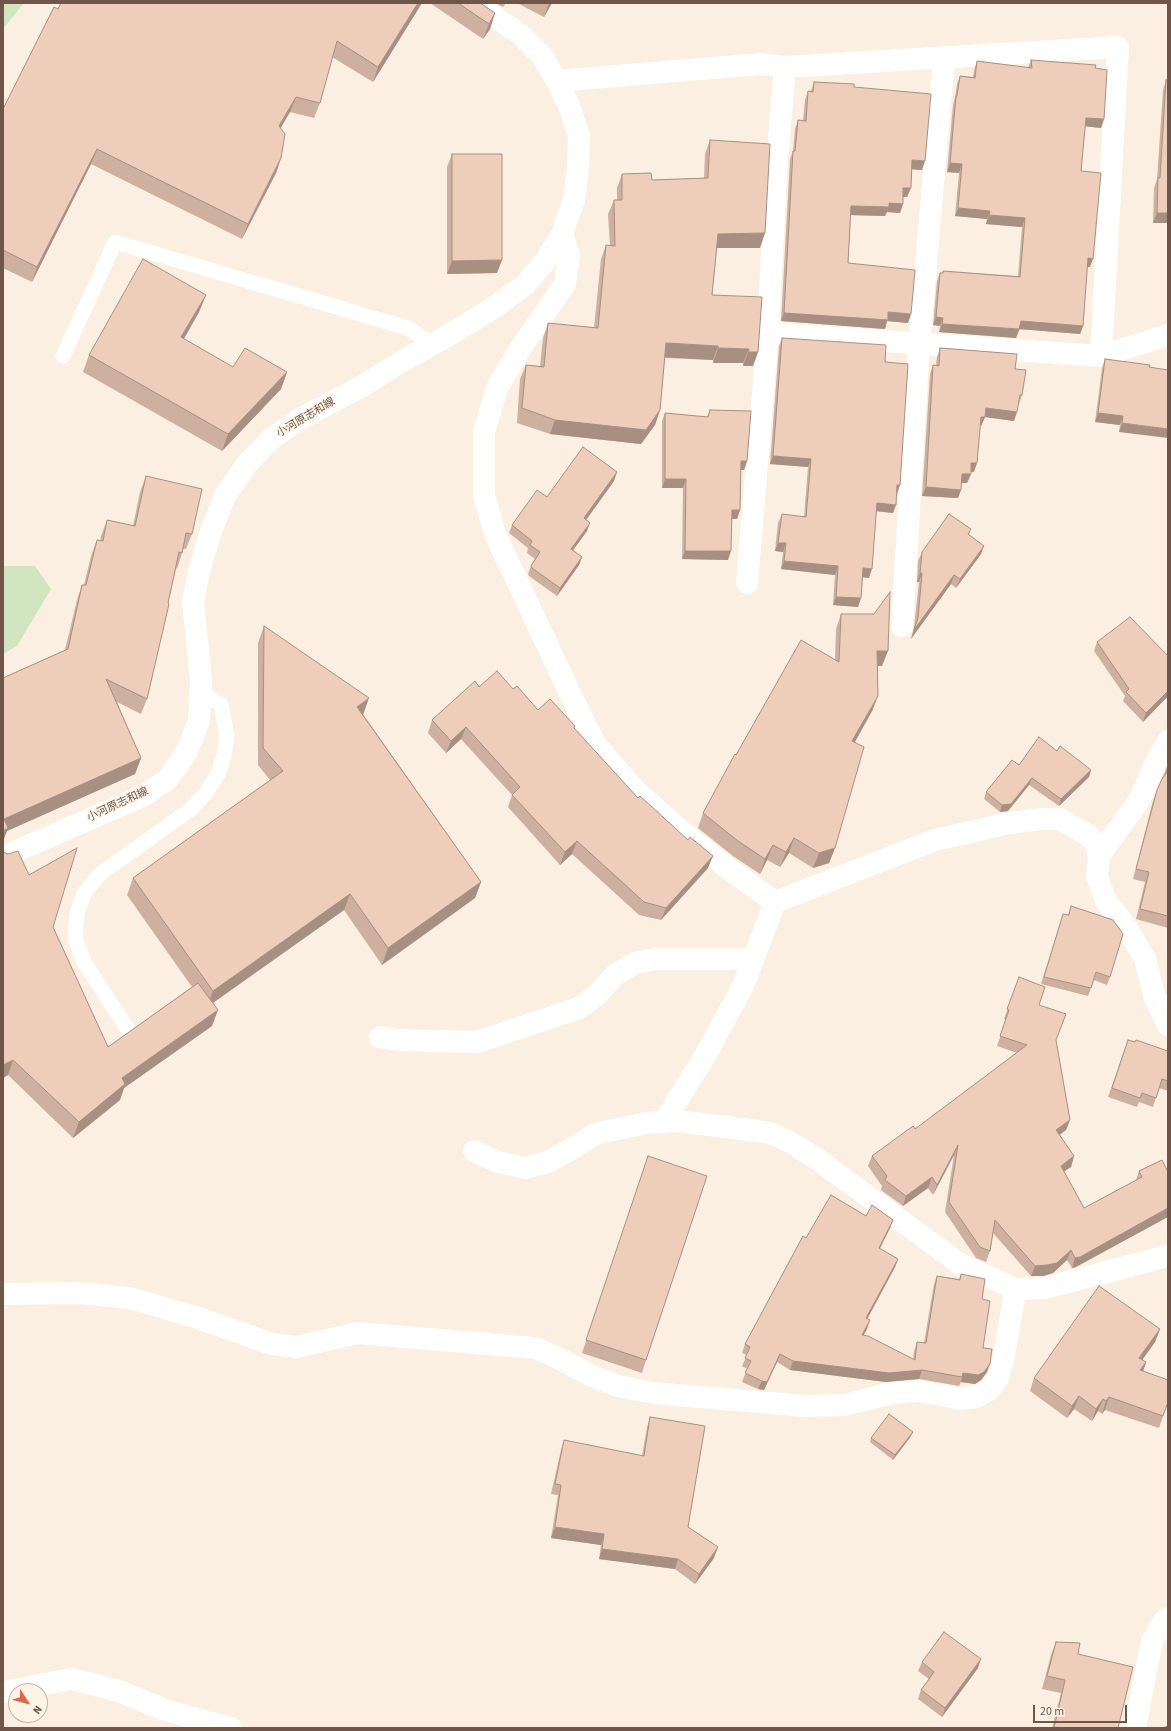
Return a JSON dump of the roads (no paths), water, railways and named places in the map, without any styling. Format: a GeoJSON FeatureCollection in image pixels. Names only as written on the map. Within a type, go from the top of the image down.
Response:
{"type":"FeatureCollection","features":[{"type":"Feature","properties":{"kind":"street","name":"小河原志和線"},"geometry":{"type":"LineString","coordinates":[[3,857],[145,795],[168,779],[186,753],[199,721],[201,680],[194,601],[199,572],[211,531],[225,496],[246,465],[271,439],[298,420],[364,385],[490,310],[525,286],[544,263],[562,234],[574,200],[578,167],[579,136],[569,106],[557,81],[542,56],[520,34],[474,3]]}},
{"type":"Feature","properties":{"kind":"street"},"geometry":{"type":"LineString","coordinates":[[557,81],[760,64],[785,67],[944,59],[1118,47],[1101,356]]}},
{"type":"Feature","properties":{"kind":"street"},"geometry":{"type":"LineString","coordinates":[[902,626],[919,344],[944,59]]}},
{"type":"Feature","properties":{"kind":"street"},"geometry":{"type":"LineString","coordinates":[[747,583],[768,333],[776,173],[785,67]]}},
{"type":"Feature","properties":{"kind":"street"},"geometry":{"type":"LineString","coordinates":[[562,234],[569,255],[565,284],[522,346],[497,388],[484,432],[484,495],[495,534],[595,744],[635,790],[725,866],[775,902]]}},
{"type":"Feature","properties":{"kind":"street"},"geometry":{"type":"LineString","coordinates":[[768,333],[1101,356],[1168,335]]}},
{"type":"Feature","properties":{"kind":"street"},"geometry":{"type":"LineString","coordinates":[[1099,856],[1140,799],[1156,762],[1168,741]]}},
{"type":"Feature","properties":{"kind":"street"},"geometry":{"type":"LineString","coordinates":[[664,1122],[705,1056],[743,986],[775,902],[935,840],[1010,823],[1041,819],[1060,819],[1088,835],[1096,844],[1099,856],[1097,877],[1106,901],[1126,927],[1145,959],[1154,996],[1168,1025]]}},
{"type":"Feature","properties":{"kind":"street"},"geometry":{"type":"LineString","coordinates":[[380,1037],[405,1041],[477,1042],[579,1008],[597,995],[615,976],[635,963],[656,958],[753,959]]}},
{"type":"Feature","properties":{"kind":"street"},"geometry":{"type":"LineString","coordinates":[[474,1151],[498,1162],[525,1168],[548,1162],[595,1134],[646,1123],[676,1121],[770,1133],[790,1142],[822,1163],[960,1264],[1016,1289],[1045,1288],[1168,1256]]}},
{"type":"Feature","properties":{"kind":"street"},"geometry":{"type":"LineString","coordinates":[[3,1294],[80,1293],[130,1298],[198,1318],[272,1344],[297,1347],[357,1333],[535,1348],[590,1375],[618,1386],[653,1393],[805,1406],[845,1405],[892,1393],[920,1391],[961,1400],[976,1396],[989,1390],[998,1378],[1003,1360],[1016,1289]]}},
{"type":"Feature","properties":{"kind":"street"},"geometry":{"type":"LineString","coordinates":[[1134,1728],[1152,1641],[1162,1622],[1168,1618]]}},
{"type":"Feature","properties":{"kind":"street"},"geometry":{"type":"LineString","coordinates":[[3,1692],[72,1679],[119,1691],[165,1710],[231,1728]]}},
{"type":"Feature","properties":{"kind":"lane"},"geometry":{"type":"LineString","coordinates":[[63,356],[115,242],[408,328],[433,344]]}},
{"type":"Feature","properties":{"kind":"lane"},"geometry":{"type":"LineString","coordinates":[[128,1030],[84,962],[75,938],[77,913],[85,892],[100,874],[191,809],[206,793],[218,774],[224,755],[227,735],[221,705],[200,692]]}}]}
